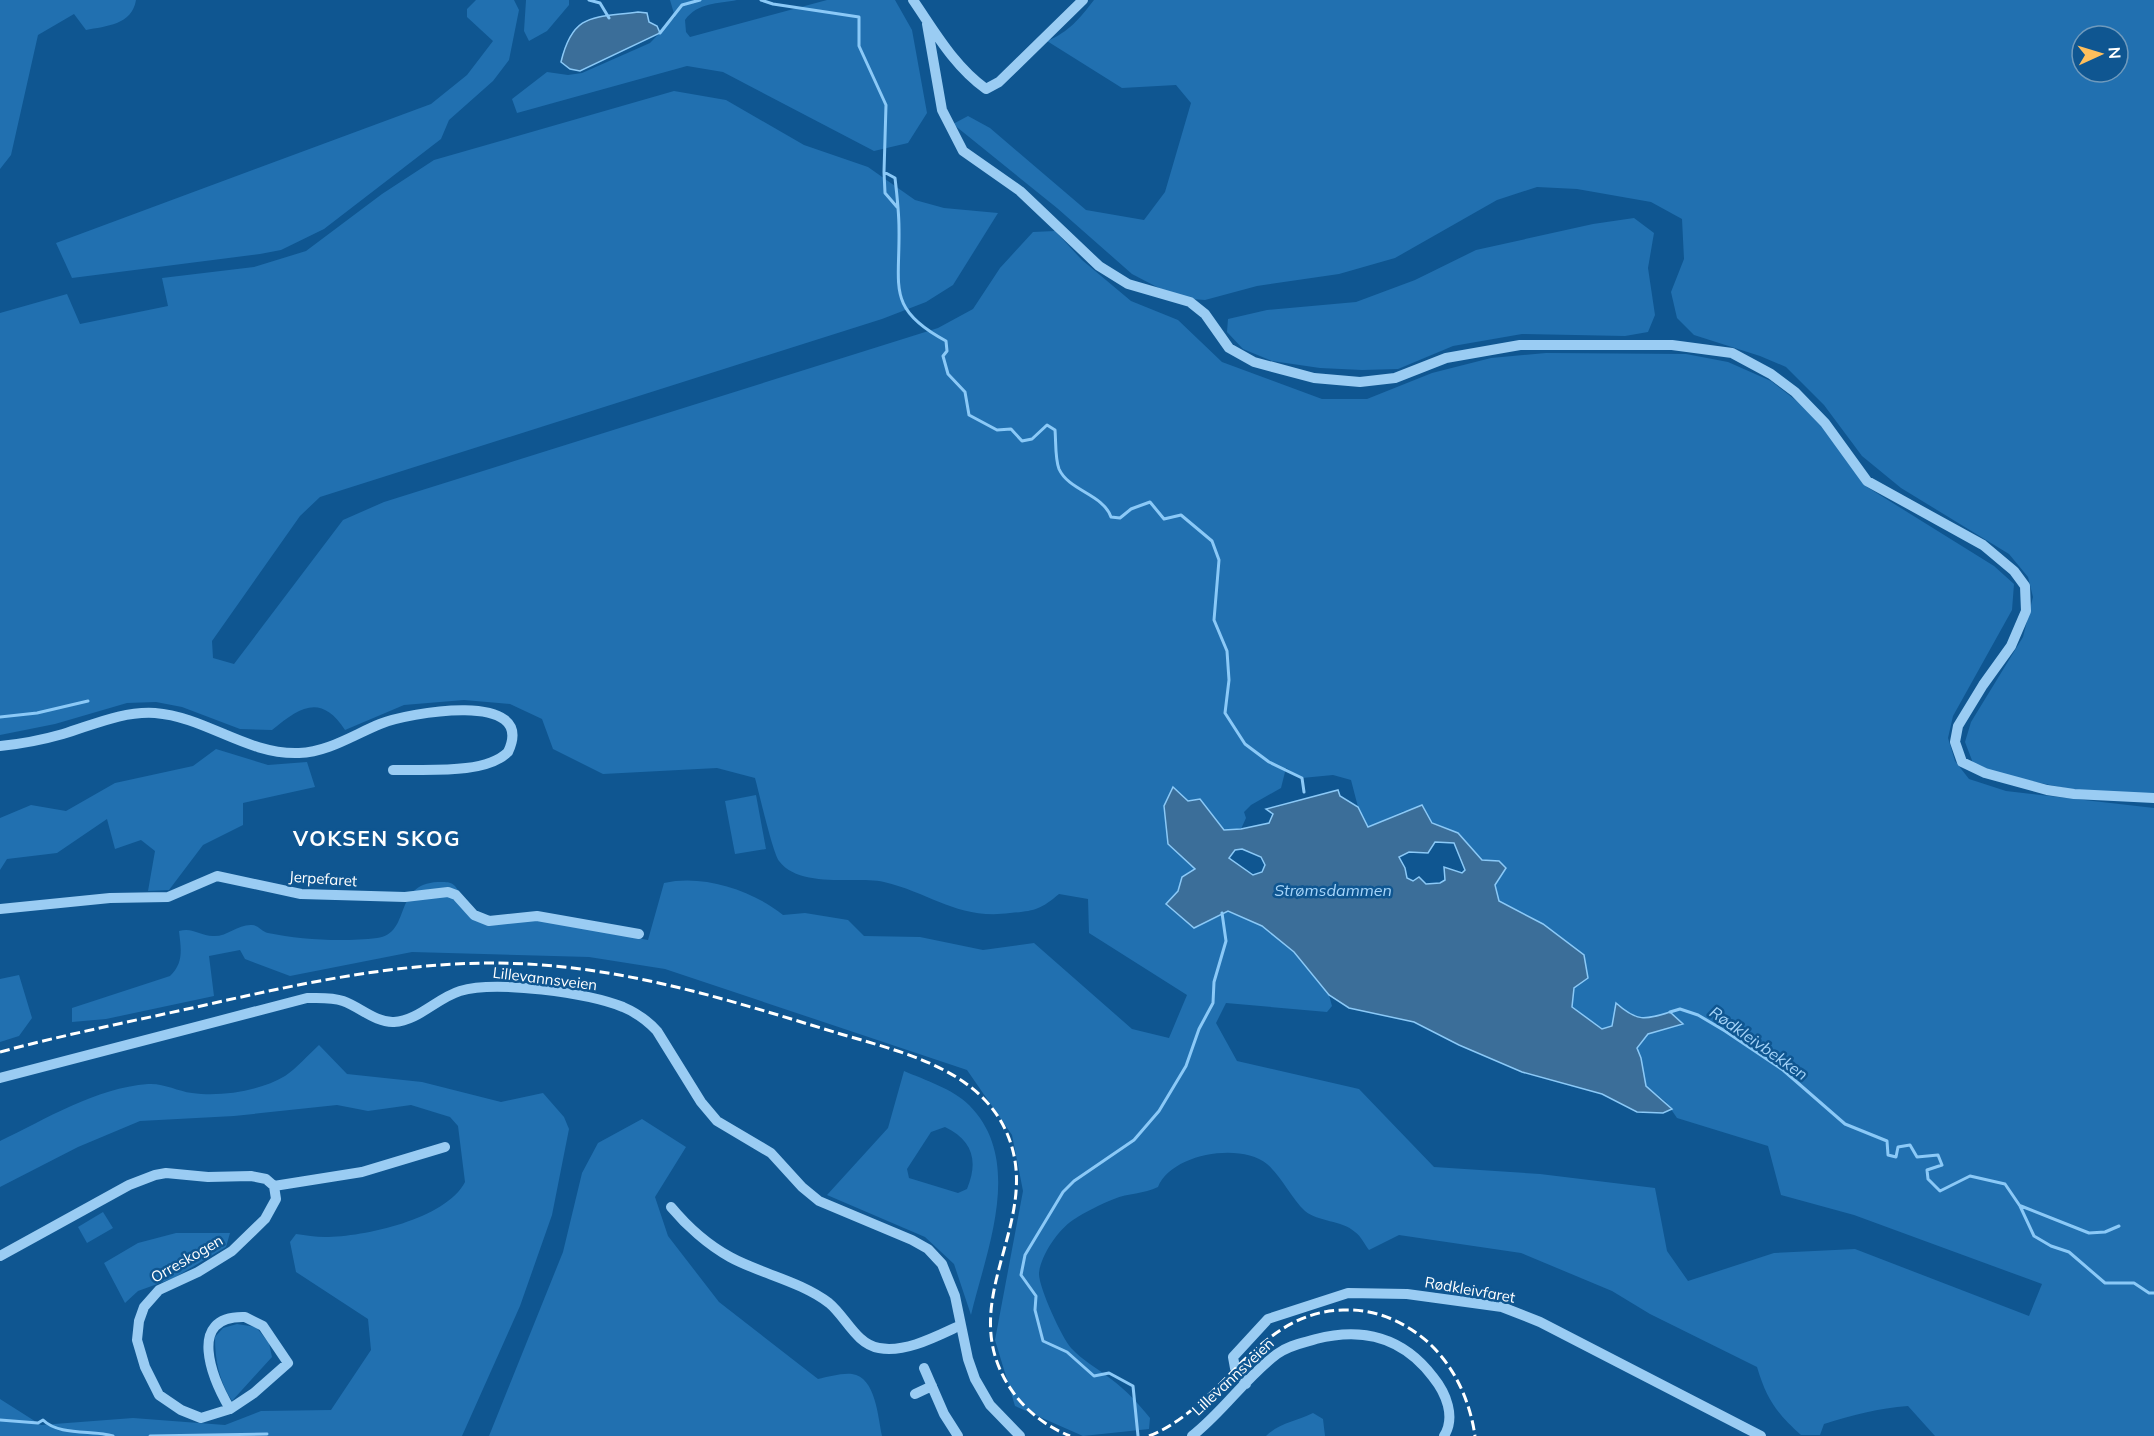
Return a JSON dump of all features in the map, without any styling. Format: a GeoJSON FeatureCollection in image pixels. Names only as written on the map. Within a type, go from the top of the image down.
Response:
{"type":"FeatureCollection","features":[{"type":"Feature","properties":{"kind":"street"},"geometry":{"type":"LineString","coordinates":[[913,0],[927,24],[961,66],[986,88],[999,82],[1083,0]]}},
{"type":"Feature","properties":{"kind":"street"},"geometry":{"type":"LineString","coordinates":[[927,24],[939,103],[963,151],[1020,190],[1099,266],[1128,284],[1190,302],[1205,314],[1229,348],[1254,363],[1314,378],[1368,382],[1395,378],[1446,358],[1520,345],[1672,345],[1732,353],[1771,374],[1795,392],[1825,423],[1867,481],[1983,545],[2014,571],[2025,586],[2026,611],[2011,646],[1983,685],[1958,726],[1955,742],[1962,762],[1985,773],[2047,790],[2074,794],[2154,798]]}},
{"type":"Feature","properties":{"kind":"street"},"geometry":{"type":"LineString","coordinates":[[0,746],[41,740],[114,717],[144,712],[183,719],[272,751],[306,753],[332,745],[394,718],[442,710],[493,714],[505,719],[511,727],[513,736],[508,752],[493,762],[476,768],[393,770]]}},
{"type":"Feature","properties":{"kind":"street","name":"Jerpefaret"},"geometry":{"type":"LineString","coordinates":[[0,909],[118,898],[168,897],[217,876],[301,894],[405,897],[448,892],[456,895],[474,915],[489,921],[537,916],[639,934]]}},
{"type":"Feature","properties":{"kind":"street","name":"Lillevannsveien"},"geometry":{"type":"LineString","coordinates":[[0,1078],[307,998],[341,1000],[383,1021],[393,1022],[411,1017],[446,996],[477,988],[516,988],[608,1002],[635,1012],[648,1022],[666,1042],[709,1114],[723,1127],[771,1153],[811,1195],[829,1207],[912,1240],[928,1250],[947,1272],[968,1359],[980,1389],[997,1414],[1020,1436]]}},
{"type":"Feature","properties":{"kind":"street"},"geometry":{"type":"LineString","coordinates":[[0,1256],[129,1185],[155,1175],[166,1173],[208,1177],[260,1176],[274,1186],[362,1172],[445,1147]]}},
{"type":"Feature","properties":{"kind":"street","name":"Orreskogen"},"geometry":{"type":"LineString","coordinates":[[230,1409],[220,1392],[209,1358],[208,1337],[214,1328],[228,1318],[245,1317],[262,1326],[288,1363],[254,1393],[230,1409],[201,1418],[181,1410],[159,1395],[145,1367],[137,1340],[139,1321],[144,1307],[159,1290],[207,1267],[250,1235],[273,1207],[276,1198],[274,1186]]}},
{"type":"Feature","properties":{"kind":"street"},"geometry":{"type":"LineString","coordinates":[[671,1207],[729,1256],[814,1294],[830,1305],[853,1331],[872,1346],[886,1349],[909,1346],[961,1325]]}},
{"type":"Feature","properties":{"kind":"street","name":"Rødkleivfaret"},"geometry":{"type":"LineString","coordinates":[[1246,1384],[1235,1368],[1233,1357],[1268,1320],[1348,1293],[1407,1294],[1515,1311],[1761,1436]]}},
{"type":"Feature","properties":{"kind":"street","name":"Lillevannsveien"},"geometry":{"type":"LineString","coordinates":[[1192,1436],[1282,1350],[1337,1334],[1369,1334],[1392,1341],[1413,1356],[1433,1377],[1445,1396],[1449,1421],[1444,1436]]}},
{"type":"Feature","properties":{"kind":"street"},"geometry":{"type":"LineString","coordinates":[[924,1368],[944,1414],[958,1436]]}},
{"type":"Feature","properties":{"kind":"street"},"geometry":{"type":"LineString","coordinates":[[915,1394],[932,1386]]}},
{"type":"Feature","properties":{"kind":"shaded area"},"geometry":{"type":"Polygon","coordinates":[[[0,0],[136,0],[129,15],[117,23],[86,30],[74,14],[38,35],[11,155],[0,169],[0,0]]]}},
{"type":"Feature","properties":{"kind":"shaded area"},"geometry":{"type":"Polygon","coordinates":[[[476,0],[514,0],[519,10],[509,60],[493,81],[449,120],[441,139],[324,229],[281,250],[72,278],[56,243],[431,104],[467,75],[493,41],[467,17],[467,9],[476,0]]]}},
{"type":"Feature","properties":{"kind":"shaded area"},"geometry":{"type":"Polygon","coordinates":[[[526,0],[569,0],[569,5],[547,31],[529,41],[524,31],[526,0]]]}},
{"type":"Feature","properties":{"kind":"shaded area"},"geometry":{"type":"Polygon","coordinates":[[[670,0],[737,0],[702,7],[690,14],[685,20],[686,32],[690,37],[827,0],[895,0],[912,30],[927,113],[908,143],[874,151],[723,72],[687,66],[517,113],[512,99],[547,72],[568,75],[582,73],[650,43],[675,17],[670,0]]]}},
{"type":"Feature","properties":{"kind":"shaded area"},"geometry":{"type":"Polygon","coordinates":[[[1094,0],[2154,0],[2154,793],[2089,793],[1993,773],[1973,763],[1965,742],[1971,722],[2023,637],[2033,597],[2028,577],[2009,554],[1901,488],[1862,456],[1824,405],[1786,367],[1760,356],[1694,335],[1677,318],[1671,292],[1684,259],[1682,219],[1651,202],[1577,189],[1537,187],[1497,200],[1395,258],[1339,274],[1257,286],[1205,300],[1178,298],[1132,274],[1057,208],[953,124],[968,116],[990,128],[1086,210],[1144,220],[1165,192],[1191,103],[1176,85],[1122,88],[1047,41],[1068,29],[1094,0]]]}},
{"type":"Feature","properties":{"kind":"shaded area"},"geometry":{"type":"Polygon","coordinates":[[[674,91],[726,100],[804,145],[868,167],[915,200],[944,208],[998,213],[953,285],[926,302],[882,319],[320,497],[300,516],[212,641],[213,658],[234,664],[343,520],[384,502],[938,328],[973,309],[1000,268],[1033,232],[1055,231],[1082,260],[1131,301],[1178,320],[1222,362],[1322,399],[1367,399],[1432,373],[1491,358],[1546,353],[1686,354],[1728,362],[1771,381],[1815,415],[1867,487],[1994,566],[2014,584],[2012,610],[1953,716],[1948,738],[1955,761],[1969,779],[2006,791],[2154,808],[2154,1436],[1935,1436],[1908,1406],[1876,1410],[1824,1424],[1820,1435],[1801,1435],[1773,1405],[1757,1367],[1650,1314],[1612,1291],[1521,1253],[1399,1235],[1369,1250],[1350,1228],[1310,1215],[1305,1211],[1267,1164],[1255,1157],[1224,1153],[1191,1159],[1177,1166],[1165,1176],[1158,1187],[1119,1197],[1088,1211],[1067,1224],[1047,1251],[1040,1266],[1040,1280],[1051,1312],[1062,1334],[1080,1357],[1122,1388],[1150,1418],[1149,1429],[1083,1436],[1015,1406],[995,1340],[1023,1191],[1012,1135],[967,1070],[665,969],[589,957],[412,952],[290,976],[245,959],[240,950],[209,956],[214,996],[106,1019],[72,1022],[72,1008],[170,976],[180,961],[179,931],[188,930],[208,936],[218,936],[242,926],[252,925],[266,932],[308,939],[377,938],[388,935],[395,928],[414,891],[424,885],[445,882],[455,886],[473,918],[535,919],[648,940],[664,883],[695,881],[726,886],[742,892],[757,898],[783,915],[805,913],[848,920],[864,936],[920,937],[983,950],[1034,943],[1132,1029],[1169,1038],[1187,995],[1089,933],[1088,899],[1059,894],[1036,909],[992,914],[975,913],[884,882],[828,880],[800,875],[788,870],[776,856],[755,778],[717,768],[603,774],[553,749],[542,719],[510,704],[464,700],[404,705],[345,730],[327,711],[310,708],[292,715],[272,730],[240,729],[182,707],[156,702],[127,703],[55,724],[0,735],[0,313],[67,294],[80,324],[168,306],[162,278],[254,267],[306,251],[382,194],[434,160],[674,91]],[[1286,768],[1281,788],[1251,805],[1244,812],[1246,818],[1241,829],[1224,830],[1200,799],[1195,869],[1166,905],[1193,928],[1227,911],[1262,926],[1294,952],[1329,995],[1332,1006],[1327,1012],[1226,1003],[1216,1023],[1237,1061],[1359,1089],[1434,1167],[1540,1174],[1655,1188],[1667,1251],[1688,1281],[1774,1253],[1855,1249],[2029,1316],[2042,1284],[1854,1215],[1781,1195],[1768,1146],[1677,1118],[1666,1102],[1646,1086],[1637,1048],[1648,1034],[1683,1024],[1670,1012],[1654,1017],[1642,1017],[1630,1014],[1616,1004],[1612,1026],[1602,1029],[1571,1007],[1574,988],[1516,911],[1499,901],[1495,885],[1506,868],[1499,861],[1482,860],[1458,833],[1404,811],[1368,827],[1358,807],[1351,780],[1333,775],[1302,778],[1286,768]]]}},
{"type":"Feature","properties":{"kind":"shaded area"},"geometry":{"type":"Polygon","coordinates":[[[1634,218],[1654,233],[1648,268],[1655,315],[1648,332],[1625,336],[1522,334],[1453,346],[1398,369],[1362,370],[1320,368],[1272,361],[1243,349],[1227,332],[1228,319],[1267,310],[1356,302],[1415,280],[1476,250],[1593,224],[1634,218]]]}},
{"type":"Feature","properties":{"kind":"shaded area"},"geometry":{"type":"Polygon","coordinates":[[[216,749],[268,765],[307,762],[315,787],[243,803],[243,825],[203,845],[169,890],[148,891],[155,851],[141,840],[115,849],[107,819],[57,853],[7,859],[0,870],[0,818],[31,805],[66,811],[115,783],[193,766],[216,749]]]}},
{"type":"Feature","properties":{"kind":"shaded area"},"geometry":{"type":"Polygon","coordinates":[[[756,795],[766,849],[735,854],[725,801],[756,795]]]}},
{"type":"Feature","properties":{"kind":"shaded area"},"geometry":{"type":"Polygon","coordinates":[[[19,975],[32,1018],[19,1036],[0,1042],[0,979],[19,975]]]}},
{"type":"Feature","properties":{"kind":"shaded area"},"geometry":{"type":"Polygon","coordinates":[[[319,1045],[347,1074],[422,1082],[501,1102],[543,1093],[564,1117],[569,1129],[552,1215],[520,1306],[462,1436],[0,1436],[0,1399],[41,1425],[133,1418],[225,1425],[261,1411],[331,1410],[371,1350],[368,1319],[296,1272],[290,1242],[296,1234],[321,1237],[361,1234],[423,1216],[441,1206],[455,1195],[465,1182],[458,1126],[450,1117],[411,1105],[368,1111],[337,1105],[234,1116],[140,1121],[78,1147],[0,1187],[0,1141],[72,1106],[109,1092],[148,1084],[203,1094],[240,1092],[264,1086],[285,1076],[319,1045]]]}},
{"type":"Feature","properties":{"kind":"shaded area"},"geometry":{"type":"Polygon","coordinates":[[[904,1071],[955,1094],[969,1105],[986,1127],[995,1152],[998,1179],[997,1207],[971,1315],[954,1264],[925,1237],[827,1195],[888,1128],[904,1071]],[[945,1127],[931,1132],[907,1169],[909,1178],[958,1193],[967,1189],[971,1179],[971,1152],[962,1138],[945,1127]]]}},
{"type":"Feature","properties":{"kind":"shaded area"},"geometry":{"type":"Polygon","coordinates":[[[642,1119],[686,1147],[655,1197],[668,1236],[719,1302],[818,1379],[852,1374],[866,1382],[877,1409],[882,1436],[489,1436],[563,1252],[582,1173],[598,1143],[642,1119]]]}},
{"type":"Feature","properties":{"kind":"shaded area"},"geometry":{"type":"Polygon","coordinates":[[[103,1212],[113,1228],[87,1243],[78,1227],[103,1212]]]}},
{"type":"Feature","properties":{"kind":"shaded area"},"geometry":{"type":"Polygon","coordinates":[[[176,1233],[230,1233],[226,1247],[174,1278],[138,1291],[125,1303],[104,1263],[138,1243],[176,1233]]]}},
{"type":"Feature","properties":{"kind":"shaded area"},"geometry":{"type":"Polygon","coordinates":[[[237,1324],[256,1327],[269,1343],[272,1357],[232,1401],[219,1370],[215,1337],[223,1328],[237,1324]]]}},
{"type":"Feature","properties":{"kind":"shaded area"},"geometry":{"type":"Polygon","coordinates":[[[1313,1413],[1323,1419],[1325,1436],[1266,1436],[1282,1425],[1313,1413]]]}},
{"type":"Feature","properties":{"kind":"water"},"geometry":{"type":"Polygon","coordinates":[[[638,12],[647,13],[649,22],[657,26],[660,33],[580,71],[570,69],[561,62],[572,34],[588,20],[638,12]]]}},
{"type":"Feature","properties":{"kind":"water","name":"Strømsdammen"},"geometry":{"type":"Polygon","coordinates":[[[1173,787],[1188,801],[1200,799],[1224,830],[1269,823],[1273,814],[1266,809],[1338,790],[1340,796],[1358,807],[1368,827],[1422,805],[1432,823],[1458,833],[1482,860],[1499,861],[1506,868],[1495,885],[1499,901],[1543,924],[1584,955],[1588,978],[1574,988],[1572,1007],[1602,1029],[1612,1026],[1616,1003],[1630,1014],[1642,1018],[1670,1012],[1683,1024],[1648,1034],[1637,1048],[1646,1086],[1672,1109],[1663,1113],[1637,1112],[1602,1094],[1522,1072],[1459,1045],[1414,1022],[1349,1008],[1329,995],[1294,952],[1262,926],[1228,911],[1194,928],[1166,904],[1178,891],[1182,877],[1195,869],[1168,844],[1164,806],[1173,787]],[[1435,842],[1428,853],[1409,852],[1399,857],[1407,878],[1413,881],[1419,877],[1426,884],[1440,883],[1445,880],[1444,867],[1462,873],[1465,870],[1454,843],[1435,842]],[[1242,849],[1235,850],[1229,858],[1253,875],[1262,872],[1265,865],[1261,857],[1242,849]]]}},
{"type":"Feature","properties":{"kind":"waterway"},"geometry":{"type":"LineString","coordinates":[[589,0],[600,3],[609,18]]}},
{"type":"Feature","properties":{"kind":"waterway"},"geometry":{"type":"LineString","coordinates":[[660,33],[682,5],[700,0]]}},
{"type":"Feature","properties":{"kind":"waterway"},"geometry":{"type":"LineString","coordinates":[[761,0],[773,4],[859,17],[859,46],[886,105],[884,172],[895,178],[899,223],[898,281],[905,307],[913,318],[946,341],[947,351],[943,356],[948,374],[965,392],[969,415],[997,430],[1011,429],[1022,441],[1032,439],[1047,425],[1055,430],[1059,469],[1070,483],[1101,503],[1111,517],[1120,518],[1131,509],[1150,502],[1164,519],[1181,515],[1212,541],[1219,560],[1214,620],[1227,651],[1229,680],[1225,713],[1245,744],[1269,762],[1302,778],[1304,792]]}},
{"type":"Feature","properties":{"kind":"waterway"},"geometry":{"type":"LineString","coordinates":[[884,172],[885,193],[897,207]]}},
{"type":"Feature","properties":{"kind":"waterway"},"geometry":{"type":"LineString","coordinates":[[0,717],[37,713],[88,701]]}},
{"type":"Feature","properties":{"kind":"waterway"},"geometry":{"type":"LineString","coordinates":[[1138,1436],[1133,1386],[1109,1373],[1094,1376],[1067,1352],[1043,1341],[1035,1310],[1036,1296],[1021,1275],[1025,1255],[1063,1192],[1074,1181],[1134,1140],[1159,1111],[1186,1066],[1199,1029],[1213,1003],[1214,982],[1226,941],[1222,913]]}},
{"type":"Feature","properties":{"kind":"waterway","name":"Rødkleivbekken"},"geometry":{"type":"LineString","coordinates":[[1670,1012],[1680,1009],[1698,1015],[1725,1031],[1783,1070],[1845,1124],[1887,1141],[1888,1155],[1896,1157],[1898,1147],[1910,1145],[1917,1157],[1938,1155],[1942,1165],[1927,1170],[1928,1179],[1940,1191],[1970,1176],[2005,1184],[2020,1206],[2034,1236],[2051,1246],[2069,1252],[2105,1283],[2134,1283],[2149,1293],[2154,1293]]}},
{"type":"Feature","properties":{"kind":"waterway"},"geometry":{"type":"LineString","coordinates":[[2021,1206],[2089,1233],[2105,1232],[2119,1226]]}},
{"type":"Feature","properties":{"kind":"waterway"},"geometry":{"type":"LineString","coordinates":[[0,1420],[38,1423],[43,1420],[67,1431],[113,1436]]}},
{"type":"Feature","properties":{"kind":"waterway"},"geometry":{"type":"LineString","coordinates":[[150,1436],[267,1434]]}},
{"type":"Feature","properties":{"kind":"railway"},"geometry":{"type":"LineString","coordinates":[[0,1052],[282,988],[372,972],[462,964],[508,963],[590,970],[661,983],[883,1046],[932,1064],[955,1076],[993,1109],[1006,1131],[1015,1164],[1016,1195],[994,1288],[991,1319],[994,1351],[1007,1383],[1026,1408],[1051,1427],[1070,1436]]}},
{"type":"Feature","properties":{"kind":"railway"},"geometry":{"type":"LineString","coordinates":[[1149,1436],[1175,1422],[1198,1404],[1263,1343],[1286,1326],[1313,1315],[1343,1310],[1370,1312],[1387,1317],[1425,1339],[1455,1376],[1468,1405],[1475,1436]]}},
{"type":"Feature","properties":{"kind":"district","name":"VOKSEN SKOG"},"geometry":{"type":"Point","coordinates":[377,839]}}]}
